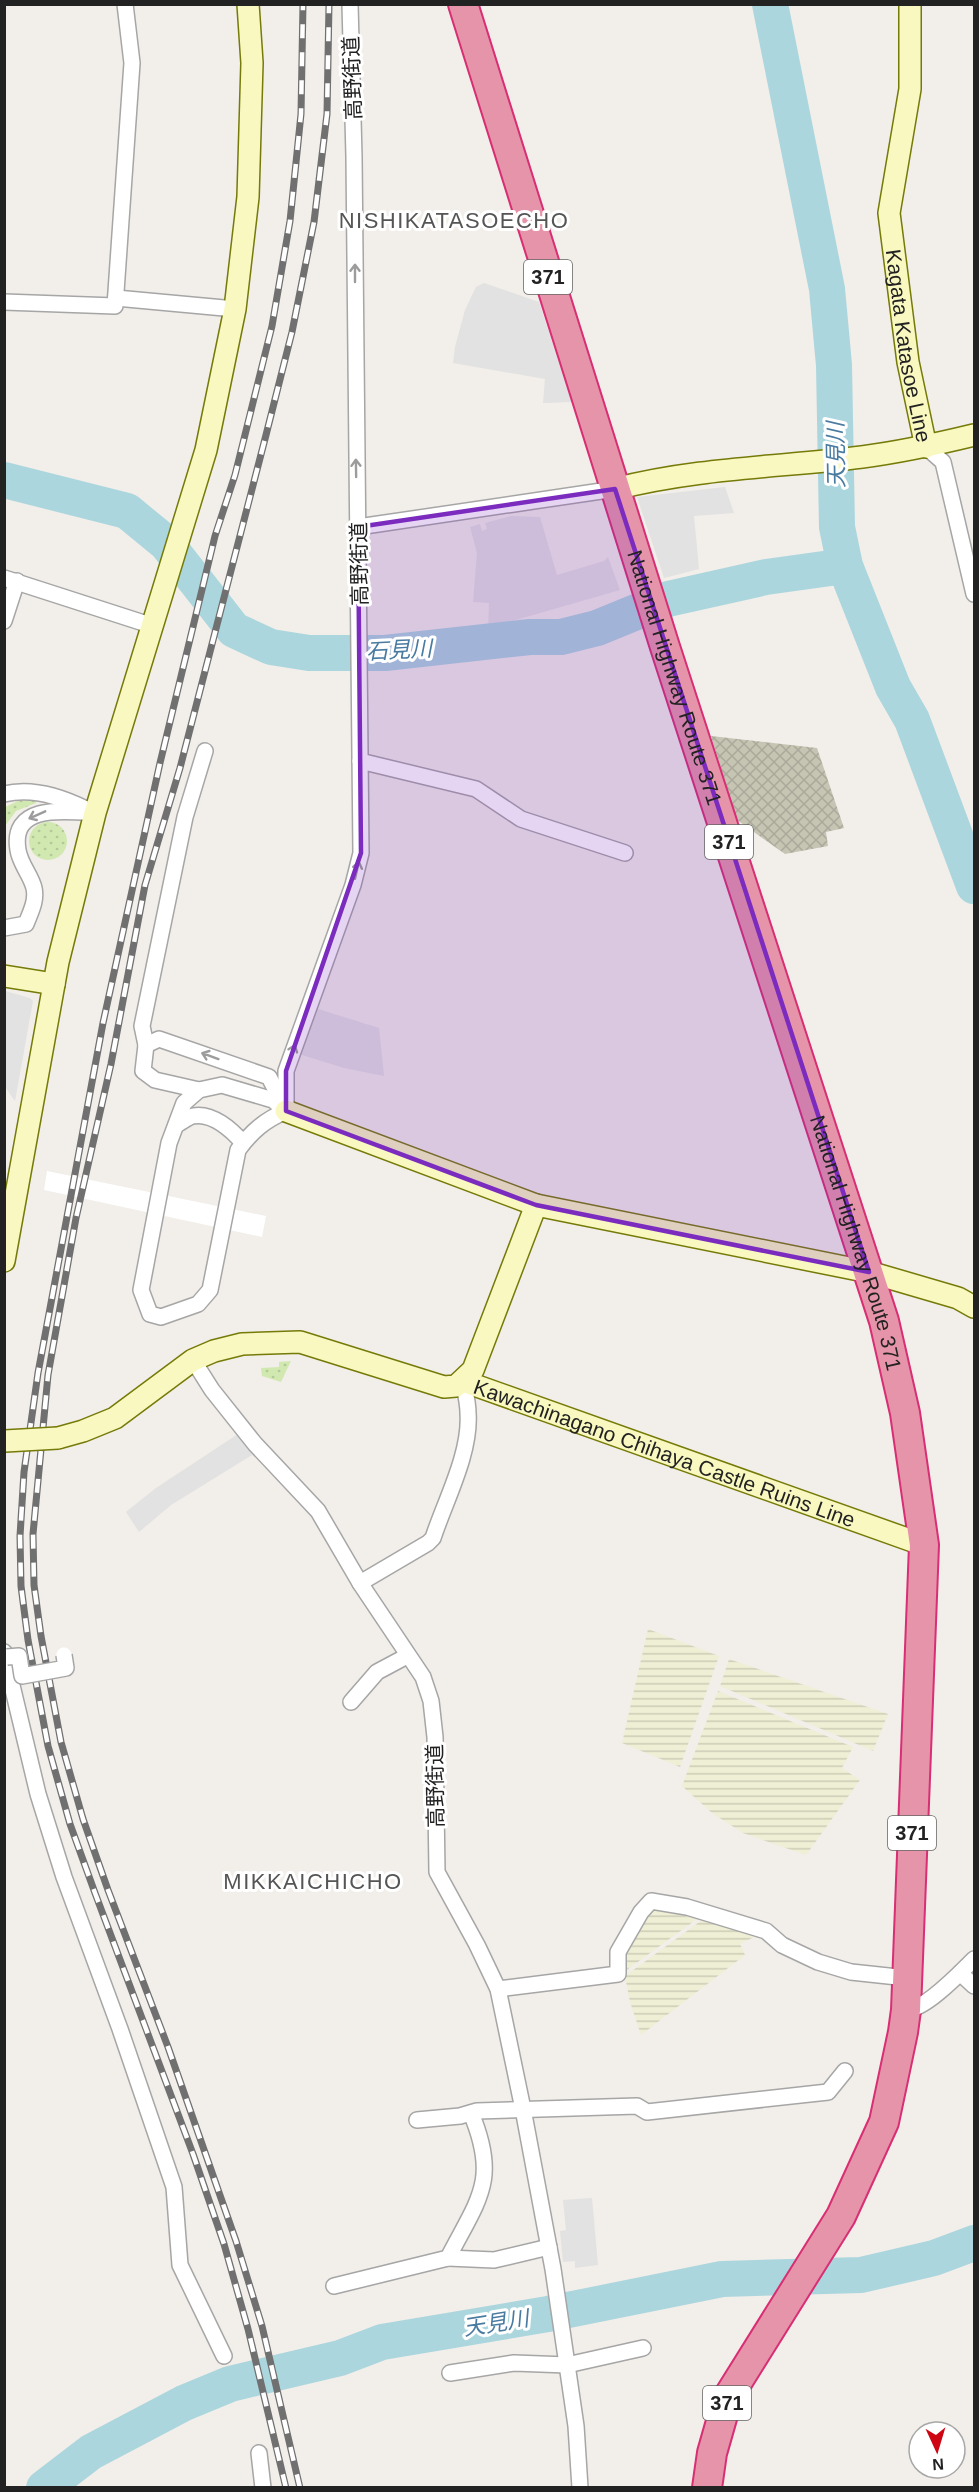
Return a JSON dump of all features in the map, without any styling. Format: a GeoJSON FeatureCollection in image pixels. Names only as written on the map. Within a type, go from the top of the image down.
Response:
{"type":"FeatureCollection","features":[{"type":"Feature","properties":{"kind":"highway","name":"National Highway Route 371"},"geometry":{"type":"LineString","coordinates":[[463,4],[665,647],[884,1321],[905,1413],[924,1545],[906,2010],[884,2122],[841,2216],[728,2397],[712,2453],[707,2487]]}},
{"type":"Feature","properties":{"kind":"main road"},"geometry":{"type":"LineString","coordinates":[[4,1261],[54,984],[95,813],[206,450],[235,309],[248,197],[252,63],[248,4]]}},
{"type":"Feature","properties":{"kind":"main road","name":"Kagata Katasoe Line"},"geometry":{"type":"LineString","coordinates":[[615,489],[656,478],[861,457],[926,447],[908,362],[889,213],[910,89],[910,4]]}},
{"type":"Feature","properties":{"kind":"main road"},"geometry":{"type":"LineString","coordinates":[[926,447],[975,435]]}},
{"type":"Feature","properties":{"kind":"main road"},"geometry":{"type":"LineString","coordinates":[[4,976],[54,984]]}},
{"type":"Feature","properties":{"kind":"main road"},"geometry":{"type":"LineString","coordinates":[[286,1111],[536,1205],[869,1272],[958,1298],[975,1307]]}},
{"type":"Feature","properties":{"kind":"main road"},"geometry":{"type":"LineString","coordinates":[[464,1381],[472,1370],[536,1205]]}},
{"type":"Feature","properties":{"kind":"main road","name":"Kawachinagano Chihaya Castle Ruins Line"},"geometry":{"type":"LineString","coordinates":[[5,1441],[58,1438],[115,1418],[193,1360],[214,1351],[242,1344],[300,1342],[444,1388],[456,1386],[464,1381],[924,1545]]}},
{"type":"Feature","properties":{"kind":"street"},"geometry":{"type":"LineString","coordinates":[[4,302],[116,306],[132,63],[124,4]]}},
{"type":"Feature","properties":{"kind":"street","name":"高野街道"},"geometry":{"type":"LineString","coordinates":[[286,1111],[285,1071],[353,885],[361,853],[354,157],[350,4]]}},
{"type":"Feature","properties":{"kind":"street"},"geometry":{"type":"LineString","coordinates":[[116,298],[235,309]]}},
{"type":"Feature","properties":{"kind":"street"},"geometry":{"type":"LineString","coordinates":[[926,447],[943,462],[958,532],[970,557],[975,594]]}},
{"type":"Feature","properties":{"kind":"street"},"geometry":{"type":"LineString","coordinates":[[358,527],[615,489]]}},
{"type":"Feature","properties":{"kind":"street"},"geometry":{"type":"LineString","coordinates":[[4,621],[11,579],[153,626]]}},
{"type":"Feature","properties":{"kind":"street"},"geometry":{"type":"LineString","coordinates":[[205,751],[185,817],[142,1026],[146,1045],[142,1071],[155,1080],[199,1090],[222,1085],[244,1090],[273,1100],[286,1111]]}},
{"type":"Feature","properties":{"kind":"street"},"geometry":{"type":"LineString","coordinates":[[360,761],[476,789],[522,819],[625,853]]}},
{"type":"Feature","properties":{"kind":"street"},"geometry":{"type":"LineString","coordinates":[[4,794],[39,793],[65,799],[95,813]]}},
{"type":"Feature","properties":{"kind":"street"},"geometry":{"type":"LineString","coordinates":[[4,928],[26,924],[34,904],[34,888],[24,869],[18,849],[18,833],[27,819],[46,810],[95,813]]}},
{"type":"Feature","properties":{"kind":"street"},"geometry":{"type":"LineString","coordinates":[[146,1045],[159,1039],[269,1077],[286,1111]]}},
{"type":"Feature","properties":{"kind":"street"},"geometry":{"type":"LineString","coordinates":[[199,1090],[184,1103],[169,1143],[141,1290],[150,1314],[161,1317],[198,1304],[210,1290],[238,1150],[250,1133],[267,1119],[286,1111]]}},
{"type":"Feature","properties":{"kind":"street"},"geometry":{"type":"LineString","coordinates":[[176,1125],[194,1116],[213,1119],[233,1131],[243,1143]]}},
{"type":"Feature","properties":{"kind":"street","name":"高野街道"},"geometry":{"type":"LineString","coordinates":[[193,1360],[212,1390],[255,1444],[318,1511],[360,1583],[423,1677],[431,1701],[435,1737],[437,1872],[498,1989],[553,2270],[576,2426],[580,2487]]}},
{"type":"Feature","properties":{"kind":"street"},"geometry":{"type":"LineString","coordinates":[[360,1583],[428,1544],[433,1538],[457,1473],[465,1442],[469,1415],[464,1381]]}},
{"type":"Feature","properties":{"kind":"street"},"geometry":{"type":"LineString","coordinates":[[64,1655],[66,1668],[22,1676],[19,1656],[6,1654],[38,1794],[57,1856],[174,2187],[180,2265],[224,2356]]}},
{"type":"Feature","properties":{"kind":"street"},"geometry":{"type":"LineString","coordinates":[[351,1702],[377,1672],[407,1656]]}},
{"type":"Feature","properties":{"kind":"street"},"geometry":{"type":"LineString","coordinates":[[498,1989],[618,1974],[618,1952],[641,1912],[651,1901],[687,1907],[766,1931],[782,1945],[818,1962],[851,1972],[907,1978]]}},
{"type":"Feature","properties":{"kind":"street"},"geometry":{"type":"LineString","coordinates":[[906,2010],[914,2010],[975,1959]]}},
{"type":"Feature","properties":{"kind":"street"},"geometry":{"type":"LineString","coordinates":[[960,1973],[975,1986]]}},
{"type":"Feature","properties":{"kind":"street"},"geometry":{"type":"LineString","coordinates":[[417,2120],[471,2112],[523,2109],[637,2106],[647,2112],[828,2092],[845,2071]]}},
{"type":"Feature","properties":{"kind":"street"},"geometry":{"type":"LineString","coordinates":[[448,2258],[483,2186],[485,2156],[482,2139],[471,2112]]}},
{"type":"Feature","properties":{"kind":"street"},"geometry":{"type":"LineString","coordinates":[[334,2286],[448,2258],[494,2260],[549,2247]]}},
{"type":"Feature","properties":{"kind":"street"},"geometry":{"type":"LineString","coordinates":[[450,2373],[643,2348]]}},
{"type":"Feature","properties":{"kind":"street"},"geometry":{"type":"LineString","coordinates":[[259,2453],[263,2487]]}},
{"type":"Feature","properties":{"kind":"highlighted area"},"geometry":{"type":"Polygon","coordinates":[[[615,489],[869,1272],[536,1205],[286,1111],[286,1071],[361,853],[358,527],[615,489]]]}},
{"type":"Feature","properties":{"kind":"shaded area"},"geometry":{"type":"Polygon","coordinates":[[[484,283],[539,302],[572,402],[543,403],[545,379],[453,363],[465,310],[476,287],[484,283]]]}},
{"type":"Feature","properties":{"kind":"shaded area"},"geometry":{"type":"Polygon","coordinates":[[[725,487],[734,513],[694,516],[699,569],[664,578],[637,497],[725,487]]]}},
{"type":"Feature","properties":{"kind":"shaded area"},"geometry":{"type":"Polygon","coordinates":[[[511,516],[540,517],[557,575],[604,561],[608,557],[620,590],[488,628],[489,603],[473,602],[477,553],[470,527],[480,524],[482,531],[487,529],[485,523],[511,516]]]}},
{"type":"Feature","properties":{"kind":"shaded area"},"geometry":{"type":"Polygon","coordinates":[[[711,736],[817,748],[844,828],[826,832],[828,846],[785,854],[737,820],[711,736]]]}},
{"type":"Feature","properties":{"kind":"shaded area"},"geometry":{"type":"Polygon","coordinates":[[[5,991],[30,998],[33,1001],[15,1101],[5,1087],[5,991]]]}},
{"type":"Feature","properties":{"kind":"shaded area"},"geometry":{"type":"Polygon","coordinates":[[[315,1008],[379,1028],[384,1076],[344,1068],[299,1054],[315,1008]]]}},
{"type":"Feature","properties":{"kind":"shaded area"},"geometry":{"type":"Polygon","coordinates":[[[238,1434],[252,1455],[171,1505],[139,1532],[126,1512],[156,1488],[238,1434]]]}},
{"type":"Feature","properties":{"kind":"shaded area"},"geometry":{"type":"Polygon","coordinates":[[[592,2198],[598,2265],[575,2268],[575,2261],[563,2262],[560,2231],[566,2230],[563,2200],[592,2198]]]}},
{"type":"Feature","properties":{"kind":"green space"},"geometry":{"type":"Polygon","coordinates":[[[36,800],[36,803],[16,811],[5,826],[5,807],[18,801],[36,800]]]}},
{"type":"Feature","properties":{"kind":"green space"},"geometry":{"type":"Polygon","coordinates":[[[48,822],[62,827],[67,841],[62,855],[48,860],[34,855],[29,841],[34,827],[48,822]]]}},
{"type":"Feature","properties":{"kind":"green space"},"geometry":{"type":"Polygon","coordinates":[[[291,1361],[281,1382],[262,1376],[261,1368],[279,1367],[279,1362],[291,1361]]]}},
{"type":"Feature","properties":{"kind":"green space"},"geometry":{"type":"Polygon","coordinates":[[[648,1629],[719,1656],[680,1767],[622,1743],[648,1629]]]}},
{"type":"Feature","properties":{"kind":"green space"},"geometry":{"type":"Polygon","coordinates":[[[729,1659],[888,1714],[873,1751],[720,1686],[729,1659]]]}},
{"type":"Feature","properties":{"kind":"green space"},"geometry":{"type":"Polygon","coordinates":[[[718,1691],[853,1747],[842,1768],[860,1780],[806,1855],[743,1833],[712,1813],[682,1786],[718,1691]]]}},
{"type":"Feature","properties":{"kind":"green space"},"geometry":{"type":"Polygon","coordinates":[[[657,1909],[697,1919],[624,1972],[625,1945],[650,1910],[657,1909]]]}},
{"type":"Feature","properties":{"kind":"green space"},"geometry":{"type":"Polygon","coordinates":[[[702,1920],[756,1936],[740,1944],[745,1955],[641,2035],[630,2002],[625,1976],[702,1920]]]}},
{"type":"Feature","properties":{"kind":"pier"},"geometry":{"type":"Polygon","coordinates":[[[47,1171],[266,1216],[262,1237],[44,1190],[47,1171]]]}},
{"type":"Feature","properties":{"kind":"waterway","name":"天見川"},"geometry":{"type":"LineString","coordinates":[[770,4],[827,289],[834,365],[837,527],[845,566],[893,687],[912,720],[974,886]]}},
{"type":"Feature","properties":{"kind":"waterway","name":"石見川"},"geometry":{"type":"LineString","coordinates":[[4,480],[127,511],[166,543],[234,630],[271,647],[309,653],[385,653],[530,637],[561,637],[597,628],[668,599],[766,577],[845,566]]}},
{"type":"Feature","properties":{"kind":"waterway","name":"天見川"},"geometry":{"type":"LineString","coordinates":[[44,2488],[91,2452],[184,2403],[230,2384],[340,2358],[382,2342],[548,2314],[722,2279],[861,2275],[934,2258],[974,2243]]}},
{"type":"Feature","properties":{"kind":"railway"},"geometry":{"type":"LineString","coordinates":[[286,2488],[248,2329],[224,2244],[193,2154],[70,1824],[48,1746],[28,1640],[21,1586],[20,1536],[24,1472],[38,1373],[103,1023],[160,763],[215,536],[235,475],[272,326],[290,221],[301,114],[303,4]]}},
{"type":"Feature","properties":{"kind":"railway"},"geometry":{"type":"LineString","coordinates":[[300,2488],[262,2326],[236,2241],[168,2047],[83,1819],[61,1742],[34,1585],[33,1534],[48,1375],[76,1218],[111,1064],[145,885],[180,768],[266,435],[292,332],[314,222],[327,114],[329,4]]}},
{"type":"Feature","properties":{"kind":"district","name":"NISHIKATASOECHO"},"geometry":{"type":"Point","coordinates":[454,220]}},
{"type":"Feature","properties":{"kind":"district","name":"MIKKAICHICHO"},"geometry":{"type":"Point","coordinates":[313,1881]}}]}
